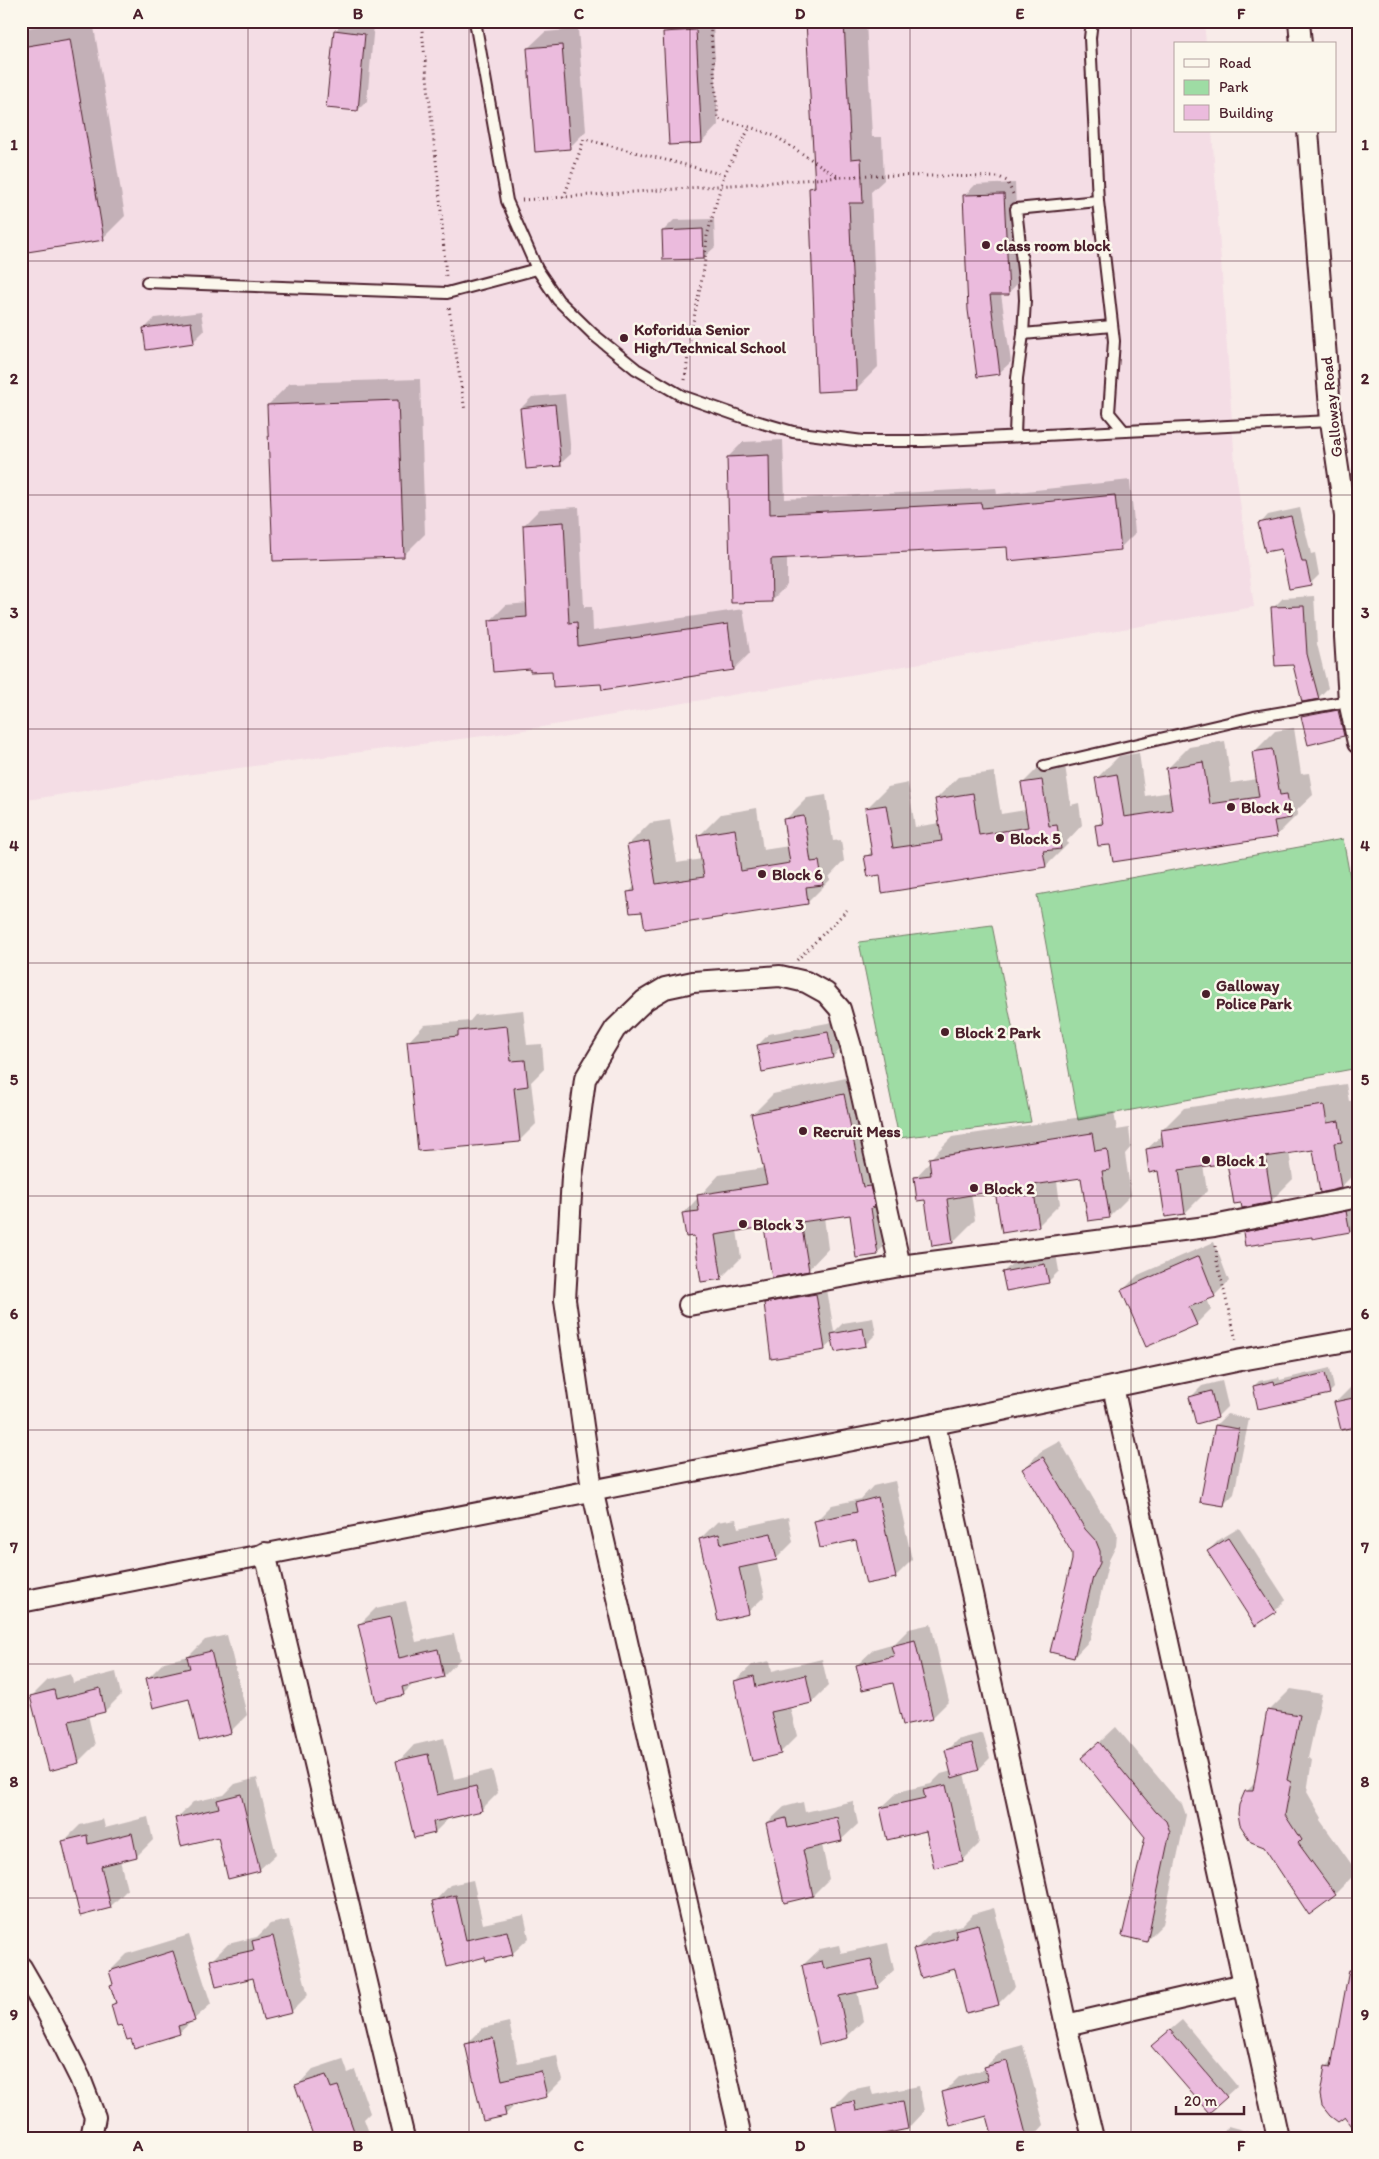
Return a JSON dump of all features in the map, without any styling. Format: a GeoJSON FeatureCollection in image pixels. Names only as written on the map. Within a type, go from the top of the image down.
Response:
{"type":"FeatureCollection","features":[{"type":"Feature","properties":{"kind":"street"},"geometry":{"type":"LineString","coordinates":[[1300,21],[1301,42]]}},
{"type":"Feature","properties":{"kind":"street","name":"Galloway Road"},"geometry":{"type":"LineString","coordinates":[[1308,132],[1331,422],[1351,515],[1345,637],[1349,701],[1358,743]]}},
{"type":"Feature","properties":{"kind":"street"},"geometry":{"type":"LineString","coordinates":[[741,2138],[592,1489],[564,1300],[573,1167],[585,1079],[615,1029],[645,1000],[665,988],[693,982],[780,976],[806,982],[826,993],[840,1008],[851,1047],[900,1266]]}},
{"type":"Feature","properties":{"kind":"street"},"geometry":{"type":"LineString","coordinates":[[689,1305],[900,1266],[1214,1226],[1358,1197]]}},
{"type":"Feature","properties":{"kind":"street"},"geometry":{"type":"LineString","coordinates":[[21,1602],[592,1489],[935,1424],[1241,1360],[1358,1339]]}},
{"type":"Feature","properties":{"kind":"street"},"geometry":{"type":"LineString","coordinates":[[1113,1387],[1278,2138]]}},
{"type":"Feature","properties":{"kind":"street"},"geometry":{"type":"LineString","coordinates":[[935,1424],[1066,2025],[1093,2138]]}},
{"type":"Feature","properties":{"kind":"street"},"geometry":{"type":"LineString","coordinates":[[265,1553],[404,2138]]}},
{"type":"Feature","properties":{"kind":"street"},"geometry":{"type":"LineString","coordinates":[[21,1967],[47,2012],[80,2078],[95,2117],[91,2138]]}},
{"type":"Feature","properties":{"kind":"street"},"geometry":{"type":"LineString","coordinates":[[1066,2025],[1244,1984]]}},
{"type":"Feature","properties":{"kind":"lane"},"geometry":{"type":"LineString","coordinates":[[475,21],[507,201],[537,268],[558,300],[594,335],[636,369],[682,396],[793,432],[863,441],[924,441],[1015,435],[1331,422]]}},
{"type":"Feature","properties":{"kind":"lane"},"geometry":{"type":"LineString","coordinates":[[1092,21],[1090,38],[1098,201],[1114,341],[1109,413],[1124,432]]}},
{"type":"Feature","properties":{"kind":"lane"},"geometry":{"type":"LineString","coordinates":[[1015,435],[1017,378],[1023,334],[1024,279],[1016,209],[1098,201]]}},
{"type":"Feature","properties":{"kind":"lane"},"geometry":{"type":"LineString","coordinates":[[147,282],[447,293],[537,268]]}},
{"type":"Feature","properties":{"kind":"lane"},"geometry":{"type":"LineString","coordinates":[[1023,334],[1112,326]]}},
{"type":"Feature","properties":{"kind":"lane"},"geometry":{"type":"LineString","coordinates":[[1044,766],[1254,717],[1349,701]]}},
{"type":"Feature","properties":{"kind":"path"},"geometry":{"type":"LineString","coordinates":[[420,21],[440,198],[447,293],[465,411]]}},
{"type":"Feature","properties":{"kind":"path"},"geometry":{"type":"LineString","coordinates":[[710,21],[718,119],[775,136],[837,177]]}},
{"type":"Feature","properties":{"kind":"path"},"geometry":{"type":"LineString","coordinates":[[682,396],[691,332],[704,269],[707,236],[724,175],[750,127]]}},
{"type":"Feature","properties":{"kind":"path"},"geometry":{"type":"LineString","coordinates":[[564,197],[584,139],[724,175]]}},
{"type":"Feature","properties":{"kind":"path"},"geometry":{"type":"LineString","coordinates":[[507,201],[871,175],[999,177],[1007,181],[1012,189],[1016,209]]}},
{"type":"Feature","properties":{"kind":"path"},"geometry":{"type":"LineString","coordinates":[[780,976],[847,910]]}},
{"type":"Feature","properties":{"kind":"path"},"geometry":{"type":"LineString","coordinates":[[1214,1226],[1218,1262],[1241,1360]]}},
{"type":"Feature","properties":{"kind":"shaded area","name":"Koforidua Senior High/Technical School"},"geometry":{"type":"Polygon","coordinates":[[[21,21],[1204,21],[1206,42],[1174,42],[1174,132],[1212,132],[1235,464],[1254,607],[506,733],[170,777],[21,801],[21,21]]]}},
{"type":"Feature","properties":{"kind":"green space","name":"Galloway Police Park"},"geometry":{"type":"Polygon","coordinates":[[[1343,839],[1358,919],[1358,1068],[1078,1120],[1037,895],[1343,839]]]}},
{"type":"Feature","properties":{"kind":"green space","name":"Block 2 Park"},"geometry":{"type":"Polygon","coordinates":[[[992,925],[1031,1122],[899,1138],[859,942],[992,925]]]}},
{"type":"Feature","properties":{"kind":"building"},"geometry":{"type":"Polygon","coordinates":[[[806,21],[844,21],[851,159],[861,158],[863,203],[849,203],[857,390],[817,392],[809,188],[815,187],[806,21]]]}},
{"type":"Feature","properties":{"kind":"building"},"geometry":{"type":"Polygon","coordinates":[[[334,30],[365,34],[358,111],[326,108],[334,30]]]}},
{"type":"Feature","properties":{"kind":"building"},"geometry":{"type":"Polygon","coordinates":[[[696,30],[702,143],[669,145],[663,32],[696,30]]]}},
{"type":"Feature","properties":{"kind":"building"},"geometry":{"type":"Polygon","coordinates":[[[70,39],[104,240],[21,253],[21,47],[70,39]]]}},
{"type":"Feature","properties":{"kind":"building"},"geometry":{"type":"Polygon","coordinates":[[[562,45],[570,149],[535,152],[527,48],[562,45]]]}},
{"type":"Feature","properties":{"kind":"building","name":"class room block"},"geometry":{"type":"Polygon","coordinates":[[[1004,194],[1009,295],[990,295],[1000,374],[977,377],[968,310],[963,195],[1004,194]]]}},
{"type":"Feature","properties":{"kind":"building"},"geometry":{"type":"Polygon","coordinates":[[[703,229],[704,259],[663,260],[662,231],[703,229]]]}},
{"type":"Feature","properties":{"kind":"building"},"geometry":{"type":"Polygon","coordinates":[[[191,322],[194,343],[146,350],[143,328],[191,322]]]}},
{"type":"Feature","properties":{"kind":"building"},"geometry":{"type":"Polygon","coordinates":[[[398,400],[404,557],[273,561],[267,405],[398,400]]]}},
{"type":"Feature","properties":{"kind":"building"},"geometry":{"type":"Polygon","coordinates":[[[555,404],[561,466],[526,469],[520,408],[555,404]]]}},
{"type":"Feature","properties":{"kind":"building"},"geometry":{"type":"Polygon","coordinates":[[[769,455],[770,514],[981,503],[982,508],[1115,495],[1121,550],[1008,561],[1007,547],[771,559],[772,602],[731,603],[727,457],[769,455]]]}},
{"type":"Feature","properties":{"kind":"building"},"geometry":{"type":"Polygon","coordinates":[[[1291,516],[1302,562],[1306,562],[1311,585],[1289,589],[1281,549],[1265,552],[1258,523],[1291,516]]]}},
{"type":"Feature","properties":{"kind":"building"},"geometry":{"type":"Polygon","coordinates":[[[564,522],[569,623],[577,622],[578,646],[728,624],[734,670],[602,690],[601,684],[553,687],[552,671],[530,672],[530,669],[493,672],[489,620],[527,617],[523,525],[564,522]]]}},
{"type":"Feature","properties":{"kind":"building"},"geometry":{"type":"Polygon","coordinates":[[[1304,606],[1307,654],[1319,699],[1302,702],[1293,665],[1275,666],[1271,607],[1304,606]]]}},
{"type":"Feature","properties":{"kind":"building"},"geometry":{"type":"Polygon","coordinates":[[[1338,710],[1344,736],[1308,745],[1301,717],[1338,710]]]}},
{"type":"Feature","properties":{"kind":"building","name":"Block 4"},"geometry":{"type":"Polygon","coordinates":[[[1272,749],[1280,795],[1287,794],[1291,818],[1274,821],[1277,837],[1113,862],[1110,845],[1098,846],[1095,825],[1103,824],[1095,778],[1117,774],[1124,817],[1172,810],[1166,768],[1203,762],[1210,804],[1259,797],[1252,752],[1272,749]]]}},
{"type":"Feature","properties":{"kind":"building","name":"Block 5"},"geometry":{"type":"Polygon","coordinates":[[[1042,780],[1049,826],[1057,825],[1061,849],[1043,851],[1046,867],[882,893],[880,875],[868,877],[864,856],[872,855],[865,808],[886,805],[893,848],[942,841],[935,799],[973,793],[979,835],[1028,827],[1021,783],[1042,780]]]}},
{"type":"Feature","properties":{"kind":"building","name":"Block 6"},"geometry":{"type":"Polygon","coordinates":[[[804,816],[811,862],[819,861],[823,885],[806,887],[808,904],[645,929],[642,912],[630,913],[627,892],[635,891],[627,845],[649,841],[656,884],[704,877],[697,835],[735,829],[741,871],[790,863],[783,819],[804,816]]]}},
{"type":"Feature","properties":{"kind":"building"},"geometry":{"type":"Polygon","coordinates":[[[507,1026],[511,1061],[525,1060],[528,1086],[514,1088],[520,1142],[418,1151],[407,1041],[458,1036],[458,1031],[507,1026]]]}},
{"type":"Feature","properties":{"kind":"building"},"geometry":{"type":"Polygon","coordinates":[[[828,1032],[833,1058],[762,1072],[757,1045],[828,1032]]]}},
{"type":"Feature","properties":{"kind":"building"},"geometry":{"type":"Polygon","coordinates":[[[844,1094],[863,1187],[870,1186],[875,1207],[871,1208],[878,1255],[856,1258],[850,1215],[801,1222],[809,1271],[772,1278],[764,1227],[715,1235],[722,1279],[701,1282],[694,1236],[686,1237],[682,1213],[699,1211],[697,1195],[767,1184],[751,1114],[844,1094]]]}},
{"type":"Feature","properties":{"kind":"building","name":"Block 1"},"geometry":{"type":"Polygon","coordinates":[[[1324,1105],[1327,1123],[1339,1121],[1342,1142],[1334,1143],[1341,1188],[1320,1193],[1313,1150],[1265,1157],[1272,1202],[1242,1208],[1241,1203],[1234,1204],[1227,1163],[1179,1170],[1185,1214],[1165,1217],[1158,1171],[1149,1173],[1146,1149],[1163,1146],[1161,1130],[1324,1105]]]}},
{"type":"Feature","properties":{"kind":"building","name":"Block 2"},"geometry":{"type":"Polygon","coordinates":[[[1092,1133],[1095,1151],[1107,1149],[1110,1170],[1102,1171],[1110,1218],[1088,1221],[1081,1178],[1033,1185],[1039,1227],[1002,1233],[995,1191],[947,1199],[953,1243],[932,1246],[925,1200],[917,1201],[914,1177],[931,1175],[929,1158],[1092,1133]]]}},
{"type":"Feature","properties":{"kind":"building"},"geometry":{"type":"Polygon","coordinates":[[[1346,1211],[1350,1232],[1312,1239],[1312,1237],[1245,1246],[1243,1232],[1346,1211]]]}},
{"type":"Feature","properties":{"kind":"building"},"geometry":{"type":"Polygon","coordinates":[[[1199,1256],[1215,1297],[1189,1307],[1197,1325],[1146,1347],[1121,1290],[1199,1256]]]}},
{"type":"Feature","properties":{"kind":"building"},"geometry":{"type":"Polygon","coordinates":[[[1045,1264],[1049,1283],[1006,1291],[1002,1272],[1045,1264]]]}},
{"type":"Feature","properties":{"kind":"building"},"geometry":{"type":"Polygon","coordinates":[[[816,1294],[825,1350],[771,1359],[764,1303],[816,1294]]]}},
{"type":"Feature","properties":{"kind":"building"},"geometry":{"type":"Polygon","coordinates":[[[863,1328],[866,1346],[835,1352],[831,1334],[863,1328]]]}},
{"type":"Feature","properties":{"kind":"building"},"geometry":{"type":"Polygon","coordinates":[[[1325,1373],[1330,1394],[1258,1409],[1253,1386],[1274,1381],[1275,1385],[1325,1373]]]}},
{"type":"Feature","properties":{"kind":"building"},"geometry":{"type":"Polygon","coordinates":[[[1211,1391],[1218,1418],[1196,1424],[1189,1397],[1211,1391]]]}},
{"type":"Feature","properties":{"kind":"building"},"geometry":{"type":"Polygon","coordinates":[[[1358,1397],[1358,1426],[1341,1430],[1334,1402],[1358,1397]]]}},
{"type":"Feature","properties":{"kind":"building"},"geometry":{"type":"Polygon","coordinates":[[[1215,1425],[1239,1429],[1224,1506],[1200,1502],[1215,1425]]]}},
{"type":"Feature","properties":{"kind":"building"},"geometry":{"type":"Polygon","coordinates":[[[1043,1457],[1085,1529],[1096,1541],[1100,1551],[1100,1563],[1093,1577],[1074,1658],[1050,1652],[1072,1560],[1072,1553],[1022,1469],[1043,1457]]]}},
{"type":"Feature","properties":{"kind":"building"},"geometry":{"type":"Polygon","coordinates":[[[878,1497],[896,1578],[866,1584],[856,1540],[820,1548],[814,1521],[857,1512],[855,1503],[878,1497]]]}},
{"type":"Feature","properties":{"kind":"building"},"geometry":{"type":"Polygon","coordinates":[[[771,1533],[777,1560],[739,1568],[749,1614],[718,1621],[699,1539],[719,1534],[721,1544],[771,1533]]]}},
{"type":"Feature","properties":{"kind":"building"},"geometry":{"type":"Polygon","coordinates":[[[1228,1538],[1276,1612],[1255,1626],[1207,1551],[1228,1538]]]}},
{"type":"Feature","properties":{"kind":"building"},"geometry":{"type":"Polygon","coordinates":[[[390,1617],[399,1658],[438,1649],[444,1677],[402,1687],[404,1695],[376,1702],[358,1624],[390,1617]]]}},
{"type":"Feature","properties":{"kind":"building"},"geometry":{"type":"Polygon","coordinates":[[[915,1640],[933,1719],[903,1725],[893,1683],[862,1690],[856,1665],[894,1656],[891,1646],[915,1640]]]}},
{"type":"Feature","properties":{"kind":"building"},"geometry":{"type":"Polygon","coordinates":[[[211,1651],[231,1733],[199,1741],[189,1699],[153,1708],[146,1678],[190,1668],[187,1657],[211,1651]]]}},
{"type":"Feature","properties":{"kind":"building"},"geometry":{"type":"Polygon","coordinates":[[[806,1675],[812,1703],[771,1712],[781,1754],[752,1761],[734,1681],[754,1676],[756,1687],[806,1675]]]}},
{"type":"Feature","properties":{"kind":"building"},"geometry":{"type":"Polygon","coordinates":[[[100,1688],[105,1712],[69,1721],[79,1763],[49,1771],[30,1696],[54,1690],[56,1699],[100,1688]]]}},
{"type":"Feature","properties":{"kind":"building"},"geometry":{"type":"Polygon","coordinates":[[[1267,1710],[1300,1715],[1287,1780],[1291,1782],[1285,1815],[1301,1840],[1298,1843],[1336,1895],[1309,1915],[1264,1847],[1251,1842],[1240,1825],[1239,1805],[1245,1791],[1253,1791],[1267,1710]]]}},
{"type":"Feature","properties":{"kind":"building"},"geometry":{"type":"Polygon","coordinates":[[[1099,1742],[1156,1812],[1166,1821],[1170,1832],[1147,1942],[1122,1936],[1145,1837],[1081,1758],[1099,1742]]]}},
{"type":"Feature","properties":{"kind":"building"},"geometry":{"type":"Polygon","coordinates":[[[972,1743],[979,1770],[952,1778],[945,1750],[972,1743]]]}},
{"type":"Feature","properties":{"kind":"building"},"geometry":{"type":"Polygon","coordinates":[[[428,1754],[437,1795],[476,1786],[482,1811],[433,1822],[435,1833],[414,1838],[396,1761],[428,1754]]]}},
{"type":"Feature","properties":{"kind":"building"},"geometry":{"type":"Polygon","coordinates":[[[946,1785],[963,1861],[934,1868],[926,1831],[887,1840],[880,1808],[925,1798],[923,1790],[946,1785]]]}},
{"type":"Feature","properties":{"kind":"building"},"geometry":{"type":"Polygon","coordinates":[[[241,1794],[260,1871],[228,1879],[218,1837],[181,1846],[175,1818],[219,1808],[217,1800],[241,1794]]]}},
{"type":"Feature","properties":{"kind":"building"},"geometry":{"type":"Polygon","coordinates":[[[837,1817],[842,1841],[803,1850],[813,1896],[784,1903],[766,1823],[786,1818],[788,1828],[837,1817]]]}},
{"type":"Feature","properties":{"kind":"building"},"geometry":{"type":"Polygon","coordinates":[[[132,1833],[137,1857],[101,1866],[111,1908],[80,1916],[62,1841],[87,1835],[88,1844],[132,1833]]]}},
{"type":"Feature","properties":{"kind":"building"},"geometry":{"type":"Polygon","coordinates":[[[456,1895],[466,1940],[507,1931],[513,1955],[486,1961],[485,1957],[447,1967],[432,1901],[456,1895]]]}},
{"type":"Feature","properties":{"kind":"building"},"geometry":{"type":"Polygon","coordinates":[[[978,1924],[999,2005],[966,2013],[955,1969],[921,1978],[913,1949],[957,1938],[955,1930],[978,1924]]]}},
{"type":"Feature","properties":{"kind":"building"},"geometry":{"type":"Polygon","coordinates":[[[273,1936],[292,2013],[263,2020],[253,1978],[216,1987],[210,1960],[254,1950],[252,1941],[273,1936]]]}},
{"type":"Feature","properties":{"kind":"building"},"geometry":{"type":"Polygon","coordinates":[[[173,1951],[195,2021],[178,2026],[180,2034],[134,2048],[131,2039],[127,2040],[122,2025],[117,2026],[111,2005],[116,2003],[110,1985],[113,1984],[109,1971],[173,1951]]]}},
{"type":"Feature","properties":{"kind":"building"},"geometry":{"type":"Polygon","coordinates":[[[871,1959],[878,1988],[839,1996],[848,2038],[819,2045],[802,1965],[822,1961],[824,1969],[871,1959]]]}},
{"type":"Feature","properties":{"kind":"building"},"geometry":{"type":"Polygon","coordinates":[[[1349,1970],[1358,1971],[1358,2134],[1345,2117],[1338,2122],[1330,2116],[1322,2106],[1320,2095],[1325,2066],[1331,2067],[1349,1970]]]}},
{"type":"Feature","properties":{"kind":"building"},"geometry":{"type":"Polygon","coordinates":[[[1170,2030],[1227,2097],[1209,2113],[1151,2046],[1170,2030]]]}},
{"type":"Feature","properties":{"kind":"building"},"geometry":{"type":"Polygon","coordinates":[[[493,2038],[502,2080],[541,2071],[547,2097],[504,2107],[506,2116],[483,2121],[465,2044],[493,2038]]]}},
{"type":"Feature","properties":{"kind":"building"},"geometry":{"type":"Polygon","coordinates":[[[1007,2061],[1027,2138],[993,2138],[987,2116],[950,2126],[942,2092],[988,2080],[984,2067],[1007,2061]]]}},
{"type":"Feature","properties":{"kind":"building"},"geometry":{"type":"Polygon","coordinates":[[[326,2075],[331,2088],[338,2086],[354,2131],[347,2133],[348,2138],[314,2138],[295,2085],[326,2075]]]}},
{"type":"Feature","properties":{"kind":"building"},"geometry":{"type":"Polygon","coordinates":[[[854,2101],[856,2111],[903,2101],[908,2129],[864,2138],[838,2138],[832,2106],[854,2101]]]}},
{"type":"Feature","properties":{"kind":"place","name":"class room block"},"geometry":{"type":"Point","coordinates":[986,245]}},
{"type":"Feature","properties":{"kind":"place","name":"Koforidua Senior High/Technical School"},"geometry":{"type":"Point","coordinates":[624,338]}},
{"type":"Feature","properties":{"kind":"place","name":"Block 4"},"geometry":{"type":"Point","coordinates":[1231,807]}},
{"type":"Feature","properties":{"kind":"place","name":"Block 5"},"geometry":{"type":"Point","coordinates":[1000,838]}},
{"type":"Feature","properties":{"kind":"place","name":"Block 6"},"geometry":{"type":"Point","coordinates":[762,874]}},
{"type":"Feature","properties":{"kind":"place","name":"Galloway Police Park"},"geometry":{"type":"Point","coordinates":[1206,994]}},
{"type":"Feature","properties":{"kind":"place","name":"Block 2 Park"},"geometry":{"type":"Point","coordinates":[945,1032]}},
{"type":"Feature","properties":{"kind":"place","name":"Recruit Mess"},"geometry":{"type":"Point","coordinates":[803,1131]}},
{"type":"Feature","properties":{"kind":"place","name":"Block 1"},"geometry":{"type":"Point","coordinates":[1206,1160]}},
{"type":"Feature","properties":{"kind":"place","name":"Block 2"},"geometry":{"type":"Point","coordinates":[974,1188]}},
{"type":"Feature","properties":{"kind":"place","name":"Block 3"},"geometry":{"type":"Point","coordinates":[743,1224]}}]}
